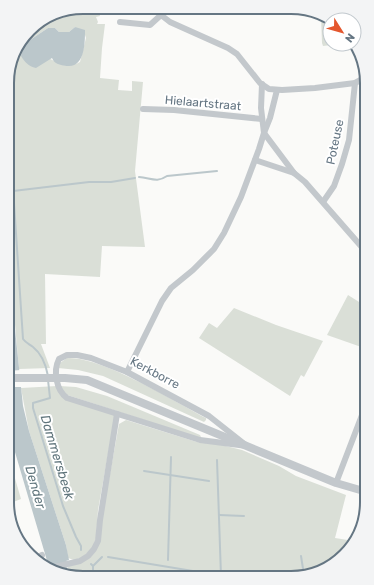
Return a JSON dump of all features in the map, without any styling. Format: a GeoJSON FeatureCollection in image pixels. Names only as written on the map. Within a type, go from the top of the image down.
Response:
{"type":"FeatureCollection","features":[{"type":"Feature","properties":{"kind":"street"},"geometry":{"type":"LineString","coordinates":[[120,22],[150,24],[161,15],[170,22],[228,48],[237,54],[262,84],[269,89],[315,88],[356,82],[360,80]]}},
{"type":"Feature","properties":{"kind":"street","name":"Poteuse"},"geometry":{"type":"LineString","coordinates":[[323,202],[334,186],[349,140],[356,82]]}},
{"type":"Feature","properties":{"kind":"street"},"geometry":{"type":"LineString","coordinates":[[262,84],[261,108],[264,132],[294,173],[305,182],[360,246]]}},
{"type":"Feature","properties":{"kind":"street"},"geometry":{"type":"LineString","coordinates":[[127,372],[162,301],[171,288],[193,270],[218,244],[241,198],[270,118],[277,90]]}},
{"type":"Feature","properties":{"kind":"street","name":"Hielaartstraat"},"geometry":{"type":"LineString","coordinates":[[143,109],[174,110],[262,119]]}},
{"type":"Feature","properties":{"kind":"street"},"geometry":{"type":"LineString","coordinates":[[255,160],[294,173]]}},
{"type":"Feature","properties":{"kind":"street","name":"Kerkborre"},"geometry":{"type":"LineString","coordinates":[[66,355],[77,355],[107,363],[127,372],[209,416],[247,446],[200,440],[73,401],[62,395],[59,388],[56,368],[59,359],[66,355]]}},
{"type":"Feature","properties":{"kind":"street","name":"Kerkborre"},"geometry":{"type":"LineString","coordinates":[[14,378],[65,378],[88,380],[336,483],[360,490]]}},
{"type":"Feature","properties":{"kind":"street"},"geometry":{"type":"LineString","coordinates":[[57,566],[80,561],[88,556],[98,541],[117,414]]}},
{"type":"Feature","properties":{"kind":"street"},"geometry":{"type":"LineString","coordinates":[[336,483],[360,420]]}},
{"type":"Feature","properties":{"kind":"shaded area"},"geometry":{"type":"Polygon","coordinates":[[[99,14],[100,16],[96,17],[98,22],[97,24],[105,24],[100,78],[119,80],[118,90],[132,91],[132,81],[143,82],[135,171],[145,247],[102,246],[100,277],[45,274],[46,344],[41,344],[50,368],[19,369],[14,314],[15,74],[18,61],[26,45],[54,61],[76,64],[80,62],[86,38],[85,35],[75,27],[69,32],[59,32],[55,28],[48,28],[29,41],[38,31],[57,19],[70,15],[99,14]]]}},
{"type":"Feature","properties":{"kind":"shaded area"},"geometry":{"type":"Polygon","coordinates":[[[348,295],[360,303],[360,347],[327,335],[348,295]]]}},
{"type":"Feature","properties":{"kind":"shaded area"},"geometry":{"type":"Polygon","coordinates":[[[234,308],[276,325],[323,341],[304,377],[301,375],[290,396],[199,338],[209,323],[217,328],[234,308]]]}},
{"type":"Feature","properties":{"kind":"shaded area"},"geometry":{"type":"Polygon","coordinates":[[[67,358],[81,359],[99,364],[117,372],[176,401],[206,418],[206,420],[204,422],[103,376],[78,370],[58,368],[60,363],[67,358]]]}},
{"type":"Feature","properties":{"kind":"shaded area"},"geometry":{"type":"Polygon","coordinates":[[[57,386],[60,394],[115,415],[98,510],[96,538],[93,547],[83,557],[74,560],[68,558],[66,545],[29,431],[21,388],[57,386]]]}},
{"type":"Feature","properties":{"kind":"shaded area"},"geometry":{"type":"Polygon","coordinates":[[[59,386],[76,387],[107,396],[200,435],[201,437],[200,438],[64,394],[59,386]]]}},
{"type":"Feature","properties":{"kind":"shaded area"},"geometry":{"type":"Polygon","coordinates":[[[126,420],[197,442],[222,445],[242,450],[279,466],[296,476],[346,495],[335,538],[348,540],[333,557],[317,566],[304,570],[83,571],[70,570],[67,567],[93,554],[102,518],[119,424],[126,420]]]}},
{"type":"Feature","properties":{"kind":"shaded area"},"geometry":{"type":"Polygon","coordinates":[[[14,475],[21,499],[14,502],[14,475]]]}},
{"type":"Feature","properties":{"kind":"water"},"geometry":{"type":"Polygon","coordinates":[[[75,27],[85,30],[83,53],[78,62],[74,65],[67,66],[59,64],[52,58],[36,68],[27,64],[21,56],[23,49],[29,41],[48,28],[55,28],[59,32],[69,32],[75,27]]]}},
{"type":"Feature","properties":{"kind":"water","name":"Dender"},"geometry":{"type":"Polygon","coordinates":[[[14,320],[23,406],[29,431],[66,545],[69,560],[66,561],[67,569],[47,561],[14,449],[14,320]]]}},
{"type":"Feature","properties":{"kind":"pier"},"geometry":{"type":"Polygon","coordinates":[[[14,370],[21,370],[22,387],[14,387],[14,370]]]}},
{"type":"Feature","properties":{"kind":"waterway"},"geometry":{"type":"LineString","coordinates":[[139,177],[157,180],[167,176],[217,171]]}},
{"type":"Feature","properties":{"kind":"waterway"},"geometry":{"type":"LineString","coordinates":[[14,191],[89,182],[111,182],[135,178]]}},
{"type":"Feature","properties":{"kind":"waterway","name":"Dammersbeek"},"geometry":{"type":"LineString","coordinates":[[14,203],[23,339],[41,356],[48,376]]}},
{"type":"Feature","properties":{"kind":"waterway","name":"Dammersbeek"},"geometry":{"type":"LineString","coordinates":[[48,380],[50,398],[33,403],[33,408],[63,506],[81,546],[81,550]]}},
{"type":"Feature","properties":{"kind":"waterway"},"geometry":{"type":"LineString","coordinates":[[168,560],[171,457]]}},
{"type":"Feature","properties":{"kind":"waterway"},"geometry":{"type":"LineString","coordinates":[[217,460],[221,571]]}},
{"type":"Feature","properties":{"kind":"waterway"},"geometry":{"type":"LineString","coordinates":[[144,471],[209,481]]}},
{"type":"Feature","properties":{"kind":"waterway"},"geometry":{"type":"LineString","coordinates":[[219,515],[244,516]]}},
{"type":"Feature","properties":{"kind":"waterway"},"geometry":{"type":"LineString","coordinates":[[301,556],[303,570]]}},
{"type":"Feature","properties":{"kind":"waterway"},"geometry":{"type":"LineString","coordinates":[[93,566],[102,557]]}},
{"type":"Feature","properties":{"kind":"waterway"},"geometry":{"type":"LineString","coordinates":[[108,557],[193,571]]}},
{"type":"Feature","properties":{"kind":"waterway","name":"Dammersbeek"},"geometry":{"type":"LineString","coordinates":[[91,564],[93,566],[93,571]]}}]}
